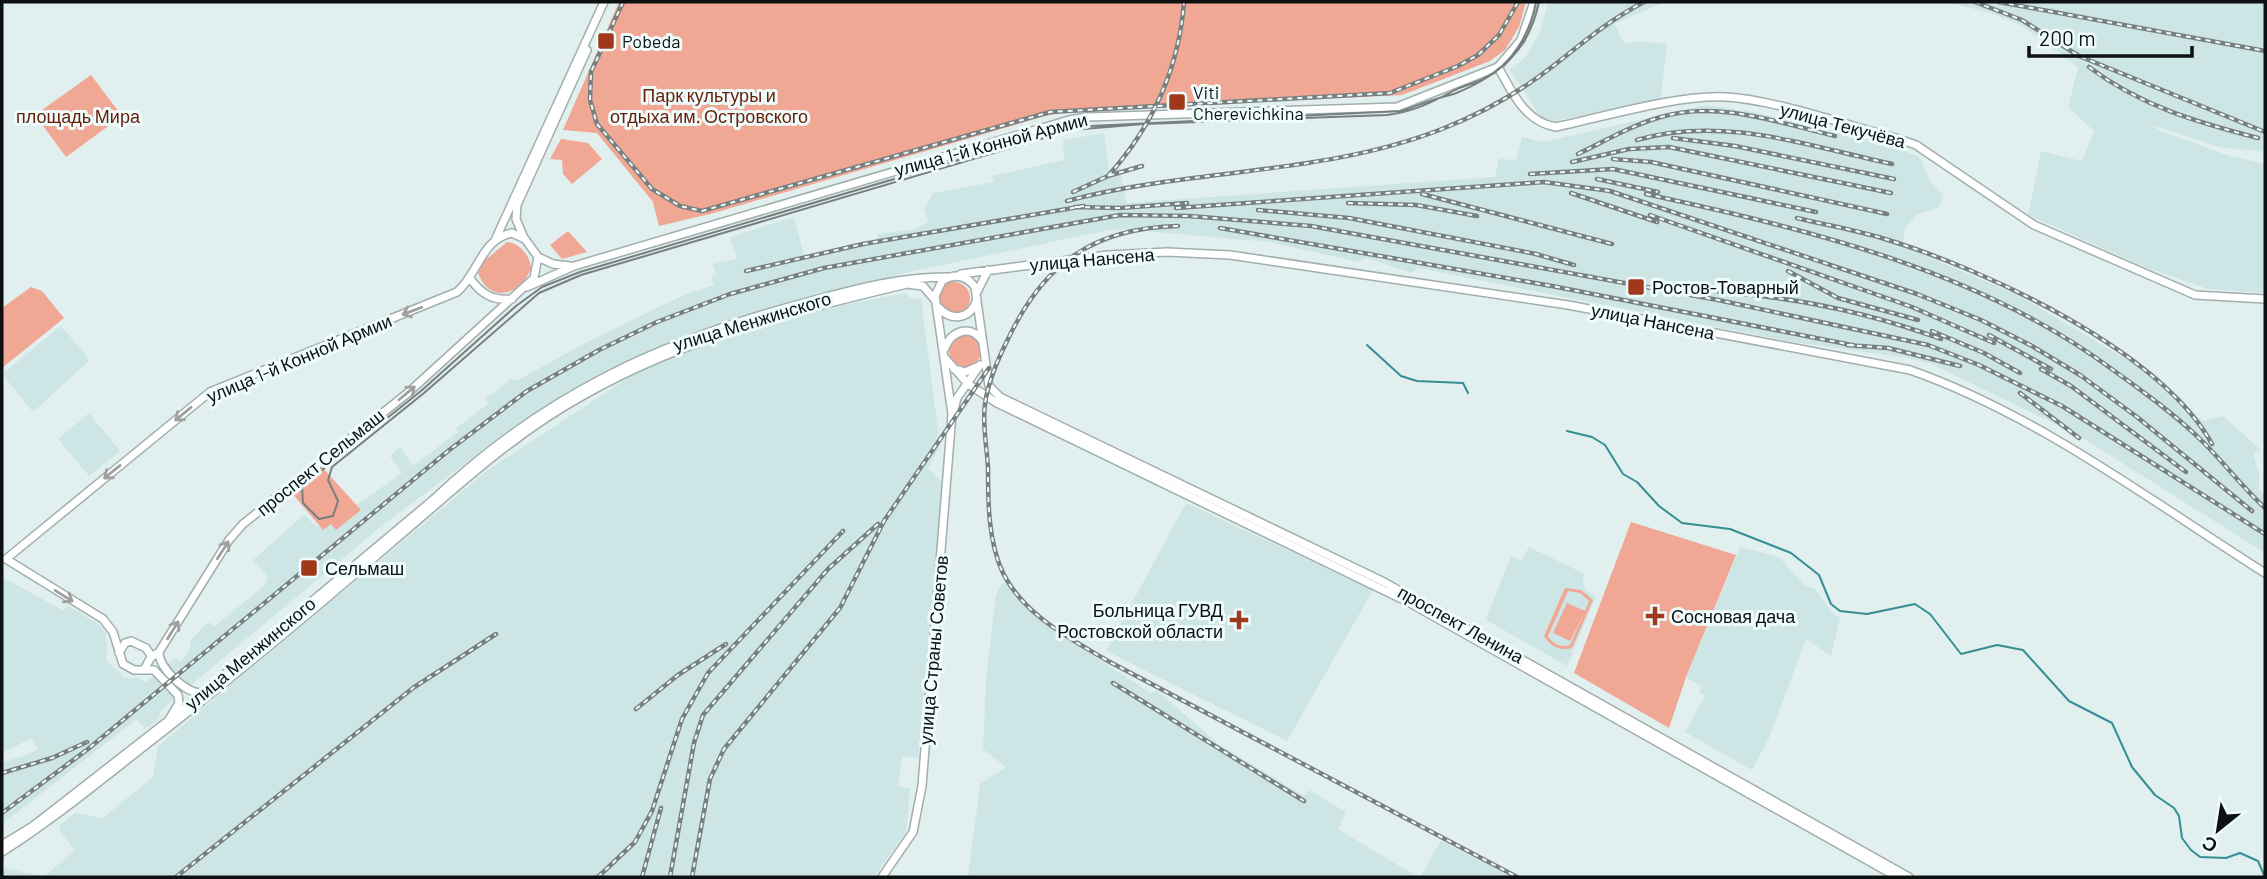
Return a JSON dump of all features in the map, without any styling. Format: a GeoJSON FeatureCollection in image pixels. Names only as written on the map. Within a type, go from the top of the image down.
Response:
{"type":"FeatureCollection","features":[{"type":"Feature","properties":{"kind":"main road"},"geometry":{"type":"LineString","coordinates":[[525,239],[512,233],[505,235],[478,260],[469,277],[490,298],[512,299],[537,273],[538,257],[525,239],[516,219],[517,205],[606,2]]}},
{"type":"Feature","properties":{"kind":"main road"},"geometry":{"type":"LineString","coordinates":[[492,245],[606,2]]}},
{"type":"Feature","properties":{"kind":"main road"},"geometry":{"type":"LineString","coordinates":[[1499,67],[1521,40],[1534,2]]}},
{"type":"Feature","properties":{"kind":"main road","name":"улица 1-й Конной Армии"},"geometry":{"type":"LineString","coordinates":[[522,290],[575,266],[828,188],[1069,120],[1088,117],[1386,108],[1408,103],[1499,67]]}},
{"type":"Feature","properties":{"kind":"main road","name":"улица Текучёва"},"geometry":{"type":"LineString","coordinates":[[1499,67],[1524,108],[1543,125],[1556,127],[1698,98],[1725,97],[1753,101],[1899,139],[1916,145],[2034,225],[2059,236],[2195,295],[2265,299]]}},
{"type":"Feature","properties":{"kind":"main road","name":"улица Нансена"},"geometry":{"type":"LineString","coordinates":[[952,276],[1108,255],[1167,252],[1230,255],[1568,305],[1910,370],[1941,381],[2024,422],[2265,573]]}},
{"type":"Feature","properties":{"kind":"main road","name":"улица 1-й Конной Армии"},"geometry":{"type":"LineString","coordinates":[[538,257],[553,264],[575,266]]}},
{"type":"Feature","properties":{"kind":"main road"},"geometry":{"type":"LineString","coordinates":[[912,280],[923,286],[945,314],[959,317],[973,309],[988,270]]}},
{"type":"Feature","properties":{"kind":"main road"},"geometry":{"type":"LineString","coordinates":[[952,414],[936,301],[937,287],[952,276],[967,279],[977,294],[989,386],[998,400]]}},
{"type":"Feature","properties":{"kind":"main road","name":"улица Менжинского"},"geometry":{"type":"LineString","coordinates":[[2,852],[36,831],[206,695],[470,465],[579,390],[643,357],[702,332],[852,290],[952,276]]}},
{"type":"Feature","properties":{"kind":"main road","name":"улица 1-й Конной Армии"},"geometry":{"type":"LineString","coordinates":[[119,654],[113,632],[103,619],[6,559],[210,392],[451,295],[460,290],[469,277]]}},
{"type":"Feature","properties":{"kind":"main road","name":"проспект Сельмаш"},"geometry":{"type":"LineString","coordinates":[[160,656],[229,540],[243,524],[409,391],[512,299]]}},
{"type":"Feature","properties":{"kind":"main road"},"geometry":{"type":"LineString","coordinates":[[944,349],[951,336],[963,331],[976,334],[985,349],[980,365],[957,398],[952,414]]}},
{"type":"Feature","properties":{"kind":"main road"},"geometry":{"type":"LineString","coordinates":[[946,358],[968,384],[998,400]]}},
{"type":"Feature","properties":{"kind":"main road"},"geometry":{"type":"LineString","coordinates":[[954,369],[965,372],[980,365]]}},
{"type":"Feature","properties":{"kind":"main road","name":"проспект Ленина"},"geometry":{"type":"LineString","coordinates":[[998,400],[1408,602],[1897,877]]}},
{"type":"Feature","properties":{"kind":"main road","name":"проспект Ленина"},"geometry":{"type":"LineString","coordinates":[[998,400],[1384,582],[1909,877]]}},
{"type":"Feature","properties":{"kind":"main road","name":"улица Страны Советов"},"geometry":{"type":"LineString","coordinates":[[882,877],[913,832],[920,797],[952,414]]}},
{"type":"Feature","properties":{"kind":"main road"},"geometry":{"type":"LineString","coordinates":[[168,721],[179,703],[178,695],[148,663],[146,648],[131,641],[125,643],[119,654],[128,667],[136,671],[148,663],[160,656],[187,694]]}},
{"type":"Feature","properties":{"kind":"main road"},"geometry":{"type":"LineString","coordinates":[[148,663],[159,669],[187,694],[206,695]]}},
{"type":"Feature","properties":{"kind":"main road"},"geometry":{"type":"LineString","coordinates":[[178,716],[187,694]]}},
{"type":"Feature","properties":{"kind":"main road","name":"улица Менжинского"},"geometry":{"type":"LineString","coordinates":[[2,845],[33,826],[178,716],[187,706],[187,694],[206,695]]}},
{"type":"Feature","properties":{"kind":"shaded area"},"geometry":{"type":"Polygon","coordinates":[[[1548,2],[1665,2],[1614,24],[1625,44],[1639,41],[1667,44],[1661,99],[1545,123],[1510,70],[1527,56],[1541,29],[1548,2]]]}},
{"type":"Feature","properties":{"kind":"shaded area"},"geometry":{"type":"Polygon","coordinates":[[[1945,2],[2265,2],[2265,152],[2219,147],[2152,125],[2162,132],[2230,156],[2265,164],[2265,293],[2208,289],[2147,268],[2028,215],[2041,151],[2082,161],[2094,131],[2068,107],[2078,67],[2022,26],[1991,13],[1945,2]]]}},
{"type":"Feature","properties":{"kind":"shaded area"},"geometry":{"type":"Polygon","coordinates":[[[1706,105],[1753,112],[1886,144],[1920,157],[1930,182],[1943,195],[1939,208],[1918,214],[1906,226],[1902,246],[2018,295],[2136,365],[2203,421],[2223,416],[2261,450],[2253,453],[2260,478],[2258,488],[2265,495],[2265,553],[2076,434],[1931,364],[1907,358],[1787,341],[1418,268],[1412,273],[1366,258],[1359,262],[1269,242],[1123,229],[1104,231],[909,272],[702,330],[600,376],[512,428],[383,525],[161,710],[157,721],[145,729],[137,719],[2,824],[2,762],[38,749],[32,738],[2,753],[2,577],[64,611],[67,605],[98,624],[106,633],[107,661],[125,678],[140,678],[145,683],[175,658],[181,661],[190,649],[191,640],[208,622],[215,626],[265,585],[268,576],[253,560],[305,514],[313,524],[324,528],[402,473],[390,456],[400,447],[413,466],[458,432],[456,428],[488,404],[486,398],[511,379],[518,380],[587,342],[684,295],[714,285],[711,277],[716,274],[713,264],[737,259],[730,237],[794,217],[804,255],[876,241],[878,234],[916,229],[928,222],[924,209],[933,193],[994,182],[992,176],[1064,160],[1063,140],[1104,133],[1109,169],[1120,168],[1126,203],[1495,177],[1499,158],[1516,161],[1522,137],[1543,142],[1706,105]]]}},
{"type":"Feature","properties":{"kind":"shaded area"},"geometry":{"type":"Polygon","coordinates":[[[907,293],[909,299],[921,298],[940,446],[928,468],[944,484],[918,758],[902,756],[898,786],[910,789],[906,832],[874,877],[2,877],[2,868],[44,876],[75,851],[60,831],[60,825],[75,813],[103,818],[153,777],[158,746],[488,470],[648,365],[783,319],[907,293]]]}},
{"type":"Feature","properties":{"kind":"shaded area"},"geometry":{"type":"Polygon","coordinates":[[[61,326],[90,360],[33,412],[2,374],[61,326]]]}},
{"type":"Feature","properties":{"kind":"shaded area"},"geometry":{"type":"Polygon","coordinates":[[[89,413],[120,451],[89,476],[58,439],[89,413]]]}},
{"type":"Feature","properties":{"kind":"shaded area","name":"Больница ГУВД Ростовской области"},"geometry":{"type":"Polygon","coordinates":[[[1186,503],[1373,590],[1287,741],[1106,651],[1186,503]]]}},
{"type":"Feature","properties":{"kind":"shaded area"},"geometry":{"type":"Polygon","coordinates":[[[1529,547],[1585,574],[1582,581],[1586,591],[1596,596],[1567,666],[1486,620],[1511,556],[1521,561],[1529,547]]]}},
{"type":"Feature","properties":{"kind":"shaded area"},"geometry":{"type":"Polygon","coordinates":[[[1740,547],[1779,557],[1806,587],[1814,588],[1832,612],[1840,618],[1831,656],[1806,639],[1770,736],[1752,770],[1685,732],[1705,696],[1699,692],[1702,687],[1686,677],[1740,547]]]}},
{"type":"Feature","properties":{"kind":"shaded area"},"geometry":{"type":"Polygon","coordinates":[[[1011,581],[1021,602],[1045,624],[1151,693],[1157,690],[1218,744],[1304,796],[1309,790],[1346,812],[1338,829],[1418,877],[968,877],[980,784],[1006,767],[983,749],[986,680],[996,596],[1001,584],[1011,581]]]}},
{"type":"Feature","properties":{"kind":"shaded area"},"geometry":{"type":"Polygon","coordinates":[[[1441,841],[1511,877],[1420,877],[1441,841]]]}},
{"type":"Feature","properties":{"kind":"green space","name":"Парк культуры и отдыха им. Островского"},"geometry":{"type":"Polygon","coordinates":[[[619,2],[1526,2],[1519,27],[1505,50],[1490,61],[1402,95],[1080,110],[1045,116],[714,213],[659,226],[653,202],[597,133],[563,130],[619,2]]]}},
{"type":"Feature","properties":{"kind":"green space","name":"площадь Мира"},"geometry":{"type":"Polygon","coordinates":[[[91,75],[122,116],[66,157],[35,115],[91,75]]]}},
{"type":"Feature","properties":{"kind":"green space"},"geometry":{"type":"Polygon","coordinates":[[[561,139],[588,143],[602,159],[572,184],[563,174],[562,160],[550,159],[561,139]]]}},
{"type":"Feature","properties":{"kind":"green space"},"geometry":{"type":"Polygon","coordinates":[[[568,231],[587,252],[562,259],[550,245],[568,231]]]}},
{"type":"Feature","properties":{"kind":"green space"},"geometry":{"type":"Polygon","coordinates":[[[507,242],[524,251],[531,269],[519,285],[504,293],[490,289],[478,273],[483,262],[507,242]]]}},
{"type":"Feature","properties":{"kind":"green space"},"geometry":{"type":"Polygon","coordinates":[[[954,282],[965,287],[970,298],[965,309],[954,314],[943,309],[938,298],[943,287],[954,282]]]}},
{"type":"Feature","properties":{"kind":"green space"},"geometry":{"type":"Polygon","coordinates":[[[31,287],[42,291],[64,318],[2,368],[2,308],[31,287]]]}},
{"type":"Feature","properties":{"kind":"green space"},"geometry":{"type":"Polygon","coordinates":[[[965,335],[976,340],[981,351],[976,362],[965,367],[954,362],[949,351],[954,340],[965,335]]]}},
{"type":"Feature","properties":{"kind":"green space"},"geometry":{"type":"Polygon","coordinates":[[[322,467],[361,510],[336,530],[331,524],[323,530],[291,492],[322,467]]]}},
{"type":"Feature","properties":{"kind":"green space","name":"Сосновая дача"},"geometry":{"type":"Polygon","coordinates":[[[1631,522],[1736,555],[1686,677],[1669,728],[1574,673],[1631,522]]]}},
{"type":"Feature","properties":{"kind":"green space"},"geometry":{"type":"Polygon","coordinates":[[[1565,588],[1581,590],[1593,600],[1572,648],[1556,647],[1544,636],[1565,588]],[[1568,591],[1548,636],[1557,645],[1570,645],[1583,616],[1570,641],[1553,633],[1567,603],[1585,611],[1589,601],[1580,593],[1568,591]]]}},
{"type":"Feature","properties":{"kind":"waterway"},"geometry":{"type":"LineString","coordinates":[[1367,345],[1401,376],[1417,381],[1463,383],[1468,393]]}},
{"type":"Feature","properties":{"kind":"waterway"},"geometry":{"type":"LineString","coordinates":[[1567,431],[1592,437],[1605,445],[1623,474],[1637,482],[1659,506],[1682,523],[1730,529],[1791,553],[1819,575],[1831,604],[1840,611],[1867,614],[1915,604],[1930,614],[1961,654],[1997,645],[2023,650],[2069,701],[2112,723],[2132,767],[2155,795],[2174,808],[2179,816],[2182,838],[2191,850],[2200,857],[2226,858],[2240,853],[2258,861],[2265,877]]}},
{"type":"Feature","properties":{"kind":"tram line"},"geometry":{"type":"LineString","coordinates":[[1536,2],[1525,36],[1511,56],[1503,65],[1494,73],[1483,79],[1456,89],[1445,95],[1437,99],[1429,103],[1405,112],[1071,130],[581,275],[539,293],[424,393],[332,467],[328,480],[338,501],[333,516],[319,519],[303,503],[302,486],[421,391],[516,306],[542,287],[580,272],[1070,127],[1401,111],[1434,100],[1441,98],[1454,94],[1485,79],[1498,70],[1510,60],[1528,35],[1539,2]]}},
{"type":"Feature","properties":{"kind":"railway"},"geometry":{"type":"LineString","coordinates":[[623,2],[591,72],[590,100],[597,124],[652,189],[680,206],[702,211],[1050,112],[1390,93],[1458,66],[1478,55],[1499,35],[1518,2]]}},
{"type":"Feature","properties":{"kind":"railway"},"geometry":{"type":"LineString","coordinates":[[1108,176],[1138,137],[1161,95],[1176,50],[1184,2]]}},
{"type":"Feature","properties":{"kind":"railway"},"geometry":{"type":"LineString","coordinates":[[1067,201],[1161,182],[1303,164],[1350,155],[1397,144],[1442,129],[1516,92],[1610,23],[1644,2]]}},
{"type":"Feature","properties":{"kind":"railway"},"geometry":{"type":"LineString","coordinates":[[1975,2],[2022,20],[2079,56],[2265,132]]}},
{"type":"Feature","properties":{"kind":"railway"},"geometry":{"type":"LineString","coordinates":[[1999,2],[2265,51]]}},
{"type":"Feature","properties":{"kind":"railway"},"geometry":{"type":"LineString","coordinates":[[2089,67],[2129,92],[2170,111],[2258,138]]}},
{"type":"Feature","properties":{"kind":"railway"},"geometry":{"type":"LineString","coordinates":[[1578,154],[1640,124],[1683,112],[1748,115],[1835,136]]}},
{"type":"Feature","properties":{"kind":"railway"},"geometry":{"type":"LineString","coordinates":[[1637,140],[1669,133],[1733,132],[1797,142],[1892,164]]}},
{"type":"Feature","properties":{"kind":"railway"},"geometry":{"type":"LineString","coordinates":[[1673,138],[1735,146],[1894,179]]}},
{"type":"Feature","properties":{"kind":"railway"},"geometry":{"type":"LineString","coordinates":[[1572,162],[1629,149],[1669,147],[1891,193]]}},
{"type":"Feature","properties":{"kind":"railway"},"geometry":{"type":"LineString","coordinates":[[1613,159],[1651,162],[1887,214]]}},
{"type":"Feature","properties":{"kind":"railway"},"geometry":{"type":"LineString","coordinates":[[1073,192],[1108,176],[1142,166]]}},
{"type":"Feature","properties":{"kind":"railway"},"geometry":{"type":"LineString","coordinates":[[1530,174],[1613,169],[1816,212]]}},
{"type":"Feature","properties":{"kind":"railway"},"geometry":{"type":"LineString","coordinates":[[1597,179],[1658,192]]}},
{"type":"Feature","properties":{"kind":"railway"},"geometry":{"type":"LineString","coordinates":[[1176,208],[1544,182],[1610,191],[1917,294],[1981,320],[2080,375],[2137,417],[2252,511]]}},
{"type":"Feature","properties":{"kind":"railway"},"geometry":{"type":"LineString","coordinates":[[1571,193],[1657,222]]}},
{"type":"Feature","properties":{"kind":"railway"},"geometry":{"type":"LineString","coordinates":[[1422,194],[1612,244]]}},
{"type":"Feature","properties":{"kind":"railway"},"geometry":{"type":"LineString","coordinates":[[1646,194],[1829,239],[1949,280],[2006,305],[2061,335],[2183,423],[2265,508]]}},
{"type":"Feature","properties":{"kind":"railway"},"geometry":{"type":"LineString","coordinates":[[1075,207],[1120,208],[1187,203]]}},
{"type":"Feature","properties":{"kind":"railway"},"geometry":{"type":"LineString","coordinates":[[1348,203],[1416,205],[1477,216]]}},
{"type":"Feature","properties":{"kind":"railway"},"geometry":{"type":"LineString","coordinates":[[746,271],[863,244],[1084,206]]}},
{"type":"Feature","properties":{"kind":"railway"},"geometry":{"type":"LineString","coordinates":[[1258,210],[1349,218],[1536,254],[1574,265]]}},
{"type":"Feature","properties":{"kind":"railway"},"geometry":{"type":"LineString","coordinates":[[2,813],[88,749],[448,451],[527,391],[599,350],[657,322],[730,294],[824,268],[1120,215],[1189,216],[1311,226],[1718,300],[1928,345],[1979,365],[2062,406],[2265,534]]}},
{"type":"Feature","properties":{"kind":"railway"},"geometry":{"type":"LineString","coordinates":[[1650,215],[1912,307],[1994,343]]}},
{"type":"Feature","properties":{"kind":"railway"},"geometry":{"type":"LineString","coordinates":[[1797,218],[1874,236],[1971,270],[2066,318],[2112,346],[2153,377],[2187,409],[2212,444]]}},
{"type":"Feature","properties":{"kind":"railway"},"geometry":{"type":"LineString","coordinates":[[1178,226],[1148,228],[1121,234],[1075,255],[1055,270],[1038,290],[1022,312],[1008,339],[991,379],[984,412],[990,521],[994,548],[1003,573],[1012,588],[1035,613],[1108,661],[1517,877]]}},
{"type":"Feature","properties":{"kind":"railway"},"geometry":{"type":"LineString","coordinates":[[1220,228],[1552,286],[1857,346]]}},
{"type":"Feature","properties":{"kind":"railway"},"geometry":{"type":"LineString","coordinates":[[1788,271],[1838,298],[1918,320]]}},
{"type":"Feature","properties":{"kind":"railway"},"geometry":{"type":"LineString","coordinates":[[1719,292],[1832,308],[1887,321],[1941,339]]}},
{"type":"Feature","properties":{"kind":"railway"},"geometry":{"type":"LineString","coordinates":[[1932,331],[1984,353],[2020,373]]}},
{"type":"Feature","properties":{"kind":"railway"},"geometry":{"type":"LineString","coordinates":[[1989,335],[2051,369]]}},
{"type":"Feature","properties":{"kind":"railway"},"geometry":{"type":"LineString","coordinates":[[1847,345],[1888,348],[1960,366]]}},
{"type":"Feature","properties":{"kind":"railway"},"geometry":{"type":"LineString","coordinates":[[692,877],[710,779],[724,749],[840,608],[884,521],[989,368]]}},
{"type":"Feature","properties":{"kind":"railway"},"geometry":{"type":"LineString","coordinates":[[2041,369],[2071,386],[2186,472]]}},
{"type":"Feature","properties":{"kind":"railway"},"geometry":{"type":"LineString","coordinates":[[2020,393],[2079,438]]}},
{"type":"Feature","properties":{"kind":"railway"},"geometry":{"type":"LineString","coordinates":[[670,877],[694,743],[703,715],[828,569],[878,524]]}},
{"type":"Feature","properties":{"kind":"railway"},"geometry":{"type":"LineString","coordinates":[[598,877],[635,842],[652,811],[682,719],[708,673],[843,531]]}},
{"type":"Feature","properties":{"kind":"railway"},"geometry":{"type":"LineString","coordinates":[[176,877],[413,688],[496,634]]}},
{"type":"Feature","properties":{"kind":"railway"},"geometry":{"type":"LineString","coordinates":[[636,709],[678,675],[726,644]]}},
{"type":"Feature","properties":{"kind":"railway"},"geometry":{"type":"LineString","coordinates":[[1113,683],[1304,801]]}},
{"type":"Feature","properties":{"kind":"railway"},"geometry":{"type":"LineString","coordinates":[[2,773],[52,758],[87,742]]}},
{"type":"Feature","properties":{"kind":"railway"},"geometry":{"type":"LineString","coordinates":[[642,877],[661,808]]}},
{"type":"Feature","properties":{"kind":"place","name":"Pobeda"},"geometry":{"type":"Point","coordinates":[606,41]}},
{"type":"Feature","properties":{"kind":"place","name":"Viti Cherevichkina"},"geometry":{"type":"Point","coordinates":[1177,102]}},
{"type":"Feature","properties":{"kind":"place","name":"Ростов-Товарный"},"geometry":{"type":"Point","coordinates":[1636,287]}},
{"type":"Feature","properties":{"kind":"place","name":"Сельмаш"},"geometry":{"type":"Point","coordinates":[309,568]}},
{"type":"Feature","properties":{"kind":"place","name":"Сосновая дача"},"geometry":{"type":"Point","coordinates":[1655,616]}},
{"type":"Feature","properties":{"kind":"place","name":"Больница ГУВД Ростовской области"},"geometry":{"type":"Point","coordinates":[1239,620]}}]}
